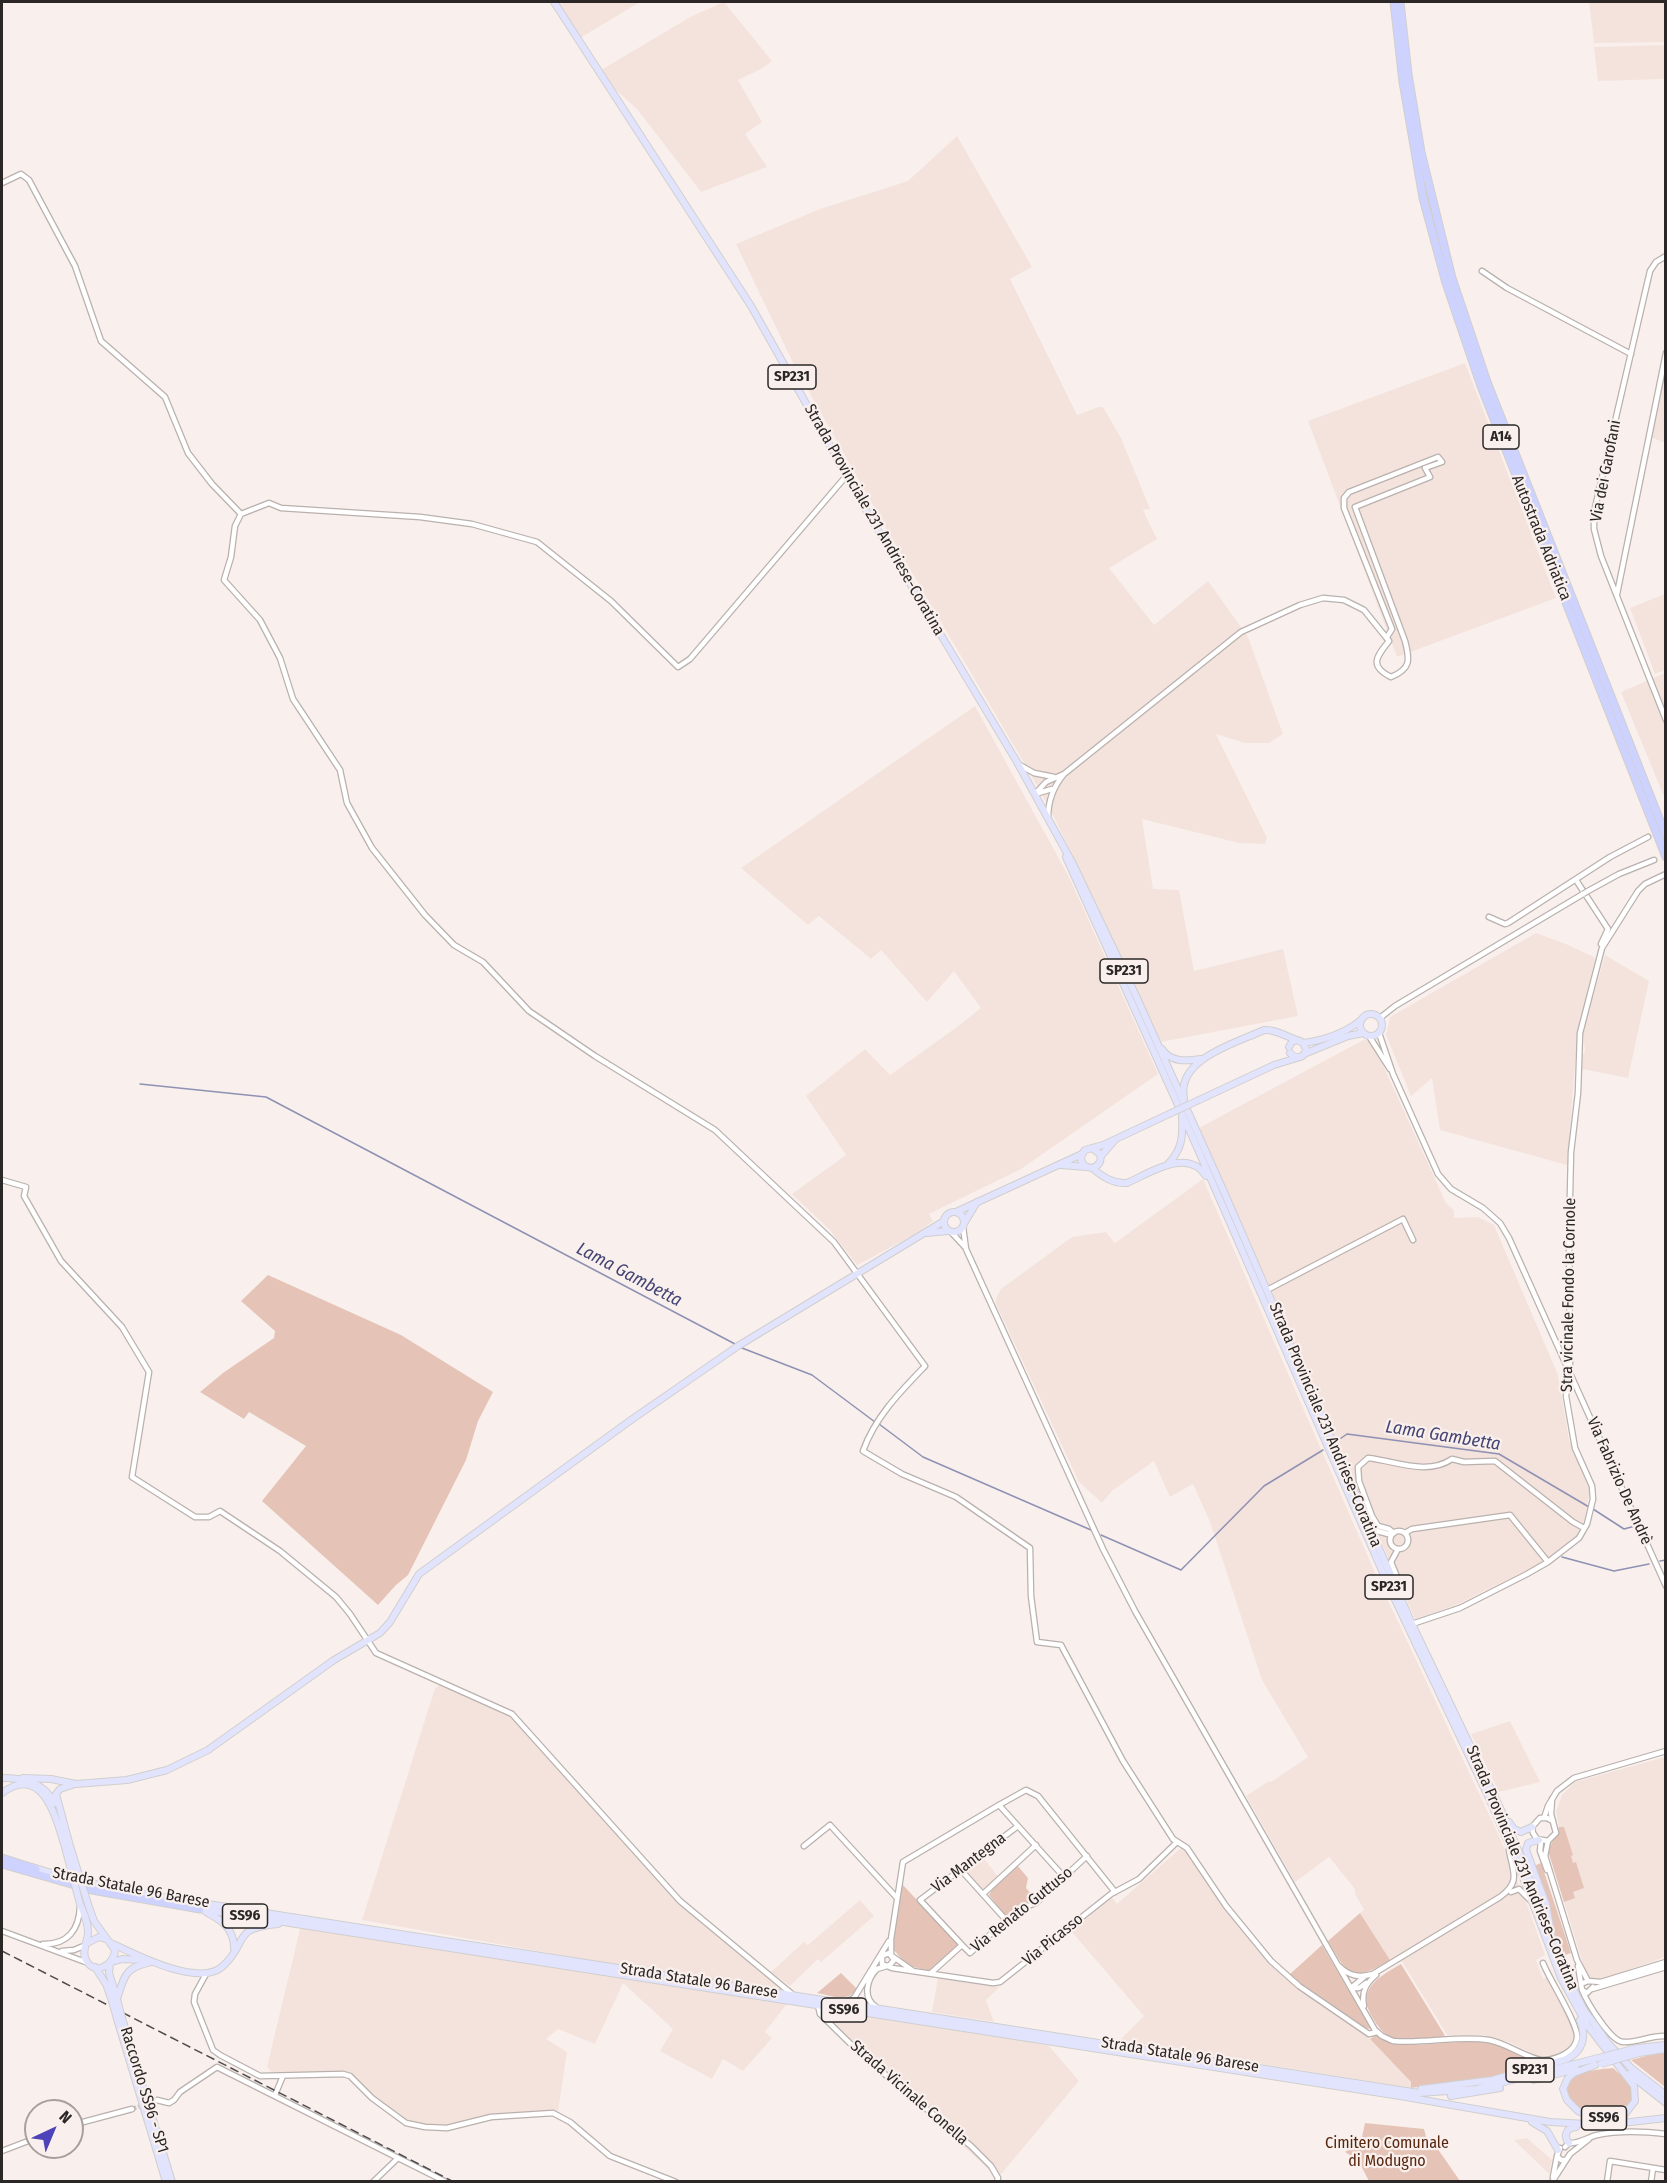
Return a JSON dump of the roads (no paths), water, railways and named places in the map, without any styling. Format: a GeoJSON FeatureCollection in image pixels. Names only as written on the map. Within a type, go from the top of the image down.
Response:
{"type":"FeatureCollection","features":[{"type":"Feature","properties":{"kind":"highway","name":"Autostrada Adriatica"},"geometry":{"type":"LineString","coordinates":[[1394,2],[1403,82],[1423,198],[1446,283],[1485,396],[1665,857]]}},
{"type":"Feature","properties":{"kind":"highway","name":"Autostrada Adriatica"},"geometry":{"type":"LineString","coordinates":[[1400,2],[1408,74],[1421,152],[1452,278],[1487,382],[1665,836]]}},
{"type":"Feature","properties":{"kind":"highway","name":"Strada Statale 96 Barese"},"geometry":{"type":"LineString","coordinates":[[2,1856],[36,1869]]}},
{"type":"Feature","properties":{"kind":"highway","name":"Strada Statale 96 Barese"},"geometry":{"type":"LineString","coordinates":[[2,1864],[92,1890],[200,1909]]}},
{"type":"Feature","properties":{"kind":"main road","name":"Strada Provinciale 231 Andriese-Coratina"},"geometry":{"type":"LineString","coordinates":[[554,2],[613,96],[742,291],[847,475],[1017,762],[1088,892],[1154,1037],[1219,1196],[1390,1589],[1506,1837],[1561,1978],[1583,2019],[1611,2051]]}},
{"type":"Feature","properties":{"kind":"main road","name":"Strada Provinciale 231 Andriese-Coratina"},"geometry":{"type":"LineString","coordinates":[[1054,829],[1267,1290],[1412,1624],[1502,1812],[1578,1998],[1611,2051]]}},
{"type":"Feature","properties":{"kind":"main road"},"geometry":{"type":"LineString","coordinates":[[67,1847],[56,1798],[57,1791],[76,1784],[112,1782],[141,1777],[187,1761],[221,1741],[334,1660],[388,1626],[418,1574],[698,1372],[927,1233],[944,1221],[946,1215],[1274,1065],[1297,1058],[1348,1036],[1379,1033],[1382,1026],[1380,1018],[1370,1014],[1352,1028],[1322,1040],[1292,1042],[1289,1050],[1274,1065]]}},
{"type":"Feature","properties":{"kind":"main road"},"geometry":{"type":"LineString","coordinates":[[1361,1019],[1360,1027],[1366,1034]]}},
{"type":"Feature","properties":{"kind":"main road"},"geometry":{"type":"LineString","coordinates":[[1165,1167],[1176,1156],[1181,1146],[1186,1115],[1184,1079],[1190,1069],[1202,1059],[1264,1030],[1271,1029],[1302,1042],[1306,1048],[1304,1054]]}},
{"type":"Feature","properties":{"kind":"main road"},"geometry":{"type":"LineString","coordinates":[[1280,1033],[1289,1050],[1297,1058]]}},
{"type":"Feature","properties":{"kind":"main road"},"geometry":{"type":"LineString","coordinates":[[1154,1037],[1165,1054],[1174,1059],[1182,1061],[1202,1059]]}},
{"type":"Feature","properties":{"kind":"main road"},"geometry":{"type":"LineString","coordinates":[[1057,1165],[1089,1168],[1100,1160],[1118,1138]]}},
{"type":"Feature","properties":{"kind":"main road"},"geometry":{"type":"LineString","coordinates":[[1092,1148],[1098,1151],[1109,1180]]}},
{"type":"Feature","properties":{"kind":"main road"},"geometry":{"type":"LineString","coordinates":[[1082,1154],[1082,1163],[1118,1184],[1127,1183],[1177,1163],[1188,1162],[1197,1165],[1204,1172],[1219,1196]]}},
{"type":"Feature","properties":{"kind":"main road"},"geometry":{"type":"LineString","coordinates":[[927,1233],[958,1232],[977,1202]]}},
{"type":"Feature","properties":{"kind":"main road"},"geometry":{"type":"LineString","coordinates":[[956,1212],[961,1214],[964,1225]]}},
{"type":"Feature","properties":{"kind":"main road"},"geometry":{"type":"LineString","coordinates":[[944,1221],[950,1231]]}},
{"type":"Feature","properties":{"kind":"main road"},"geometry":{"type":"LineString","coordinates":[[2,1778],[51,1779],[76,1784]]}},
{"type":"Feature","properties":{"kind":"main road"},"geometry":{"type":"LineString","coordinates":[[23,1778],[44,1789],[54,1800],[60,1812]]}},
{"type":"Feature","properties":{"kind":"main road"},"geometry":{"type":"LineString","coordinates":[[2,1792],[12,1786],[22,1784],[30,1786],[43,1794],[52,1808],[67,1847],[84,1904],[87,1923],[87,1944],[84,1952],[88,1963],[103,1968],[111,1963],[127,1959],[153,1961]]}},
{"type":"Feature","properties":{"kind":"main road"},"geometry":{"type":"LineString","coordinates":[[1502,1812],[1518,1831],[1525,1832],[1532,1827]]}},
{"type":"Feature","properties":{"kind":"main road"},"geometry":{"type":"LineString","coordinates":[[1540,1841],[1528,1843],[1526,1850],[1546,1904],[1554,1944]]}},
{"type":"Feature","properties":{"kind":"main road","name":"Strada Statale 96 Barese"},"geometry":{"type":"LineString","coordinates":[[36,1869],[131,1892],[794,1995],[1400,2093]]}},
{"type":"Feature","properties":{"kind":"main road"},"geometry":{"type":"LineString","coordinates":[[84,1904],[109,1941],[115,1955],[109,1973],[114,2000]]}},
{"type":"Feature","properties":{"kind":"main road"},"geometry":{"type":"LineString","coordinates":[[200,1909],[227,1926],[232,1933],[234,1952]]}},
{"type":"Feature","properties":{"kind":"main road","name":"Strada Statale 96 Barese"},"geometry":{"type":"LineString","coordinates":[[200,1909],[1400,2093]]}},
{"type":"Feature","properties":{"kind":"main road"},"geometry":{"type":"LineString","coordinates":[[87,1944],[99,1937],[132,1954],[187,1972],[206,1974],[222,1968],[244,1935],[257,1926],[289,1923]]}},
{"type":"Feature","properties":{"kind":"main road"},"geometry":{"type":"LineString","coordinates":[[114,2000],[126,1973],[135,1966],[153,1961]]}},
{"type":"Feature","properties":{"kind":"main road"},"geometry":{"type":"LineString","coordinates":[[95,1967],[114,2000]]}},
{"type":"Feature","properties":{"kind":"main road","name":"SP231"},"geometry":{"type":"LineString","coordinates":[[1400,2093],[1492,2080],[1572,2057],[1582,2043],[1583,2029],[1561,1978]]}},
{"type":"Feature","properties":{"kind":"main road","name":"Raccordo SS96 - SP1"},"geometry":{"type":"LineString","coordinates":[[114,2000],[172,2181]]}},
{"type":"Feature","properties":{"kind":"main road","name":"Raccordo SS96 - SP1"},"geometry":{"type":"LineString","coordinates":[[120,2018],[166,2181]]}},
{"type":"Feature","properties":{"kind":"main road","name":"SS96"},"geometry":{"type":"LineString","coordinates":[[1400,2093],[1477,2089],[1638,2051],[1665,2047]]}},
{"type":"Feature","properties":{"kind":"main road"},"geometry":{"type":"LineString","coordinates":[[1611,2051],[1665,2093]]}},
{"type":"Feature","properties":{"kind":"main road"},"geometry":{"type":"LineString","coordinates":[[1611,2051],[1631,2076],[1665,2103]]}},
{"type":"Feature","properties":{"kind":"main road","name":"SS96"},"geometry":{"type":"LineString","coordinates":[[1598,2062],[1568,2078],[1563,2089],[1566,2100],[1578,2111],[1592,2117],[1613,2118],[1625,2114],[1634,2103],[1636,2091],[1611,2051]]}},
{"type":"Feature","properties":{"kind":"main road","name":"SS96"},"geometry":{"type":"LineString","coordinates":[[1400,2093],[1494,2113],[1564,2124],[1606,2125],[1665,2118]]}},
{"type":"Feature","properties":{"kind":"main road"},"geometry":{"type":"LineString","coordinates":[[1494,2113],[1541,2126],[1563,2149]]}},
{"type":"Feature","properties":{"kind":"main road"},"geometry":{"type":"LineString","coordinates":[[1563,2149],[1570,2128],[1606,2125]]}},
{"type":"Feature","properties":{"kind":"street"},"geometry":{"type":"LineString","coordinates":[[2,183],[21,174],[29,180],[75,266],[101,341],[165,397],[188,453],[212,484],[241,514]]}},
{"type":"Feature","properties":{"kind":"street","name":"Via dei Garofani"},"geometry":{"type":"LineString","coordinates":[[1665,256],[1656,262],[1650,271],[1594,512],[1594,529],[1601,556],[1665,720]]}},
{"type":"Feature","properties":{"kind":"street"},"geometry":{"type":"LineString","coordinates":[[1482,271],[1507,288],[1631,354]]}},
{"type":"Feature","properties":{"kind":"street"},"geometry":{"type":"LineString","coordinates":[[1617,594],[1665,353]]}},
{"type":"Feature","properties":{"kind":"street"},"geometry":{"type":"LineString","coordinates":[[1035,794],[1047,792],[1054,787],[1064,774],[1241,632],[1300,605],[1323,598],[1344,600],[1364,610],[1389,641],[1378,654],[1377,663],[1380,672],[1391,677],[1401,673],[1408,666],[1405,641],[1355,507],[1430,477],[1425,468],[1442,462],[1438,457],[1349,492],[1344,498],[1344,508],[1392,629],[1387,637]]}},
{"type":"Feature","properties":{"kind":"street"},"geometry":{"type":"LineString","coordinates":[[847,475],[705,643],[690,659],[678,667],[611,601],[537,542],[472,524],[420,517],[281,507],[269,503],[241,514],[235,526],[231,557],[224,580],[260,620],[280,658],[293,699],[340,770],[347,803],[372,848],[425,915],[454,945],[483,962],[530,1011],[595,1056],[716,1130],[834,1242],[925,1366],[897,1395],[869,1433],[862,1451],[902,1474],[956,1497],[1029,1548],[1031,1596],[1037,1642],[1061,1645],[1123,1761],[1177,1842],[1187,1848],[1233,1915],[1284,1974],[1369,2034],[1377,2032]]}},
{"type":"Feature","properties":{"kind":"street"},"geometry":{"type":"LineString","coordinates":[[1017,762],[1034,773],[1054,777]]}},
{"type":"Feature","properties":{"kind":"street"},"geometry":{"type":"LineString","coordinates":[[1035,794],[1044,783],[1064,774]]}},
{"type":"Feature","properties":{"kind":"street"},"geometry":{"type":"LineString","coordinates":[[1048,818],[1049,803],[1054,787]]}},
{"type":"Feature","properties":{"kind":"street"},"geometry":{"type":"LineString","coordinates":[[1489,917],[1508,923],[1610,857],[1648,837]]}},
{"type":"Feature","properties":{"kind":"street"},"geometry":{"type":"LineString","coordinates":[[1380,1018],[1395,1006],[1585,893],[1619,874],[1654,860]]}},
{"type":"Feature","properties":{"kind":"street","name":"Stra vicinale Fondo la Cornole"},"geometry":{"type":"LineString","coordinates":[[1412,1624],[1460,1608],[1548,1562],[1579,1538],[1591,1508],[1592,1486],[1575,1448],[1566,1396],[1570,1372],[1571,1152],[1577,1103],[1580,1033],[1602,948],[1638,891],[1655,878],[1665,874]]}},
{"type":"Feature","properties":{"kind":"street"},"geometry":{"type":"LineString","coordinates":[[1576,880],[1608,929],[1600,946],[1602,948]]}},
{"type":"Feature","properties":{"kind":"street"},"geometry":{"type":"LineString","coordinates":[[1379,1033],[1393,1074]]}},
{"type":"Feature","properties":{"kind":"street"},"geometry":{"type":"LineString","coordinates":[[1366,1034],[1393,1074]]}},
{"type":"Feature","properties":{"kind":"street","name":"Via Fabrizio De Andrè"},"geometry":{"type":"LineString","coordinates":[[1393,1074],[1438,1173],[1451,1189],[1483,1208],[1500,1223],[1509,1238],[1665,1586]]}},
{"type":"Feature","properties":{"kind":"street"},"geometry":{"type":"LineString","coordinates":[[2,1180],[26,1187],[24,1196],[61,1261],[122,1327],[149,1372],[132,1477],[195,1517],[208,1517],[219,1511],[280,1551],[344,1606],[376,1653],[512,1714],[680,1901],[794,1995]]}},
{"type":"Feature","properties":{"kind":"street"},"geometry":{"type":"LineString","coordinates":[[1267,1290],[1402,1220],[1413,1240]]}},
{"type":"Feature","properties":{"kind":"street"},"geometry":{"type":"LineString","coordinates":[[964,1225],[966,1249]]}},
{"type":"Feature","properties":{"kind":"street"},"geometry":{"type":"LineString","coordinates":[[950,1231],[966,1249],[1103,1549],[1124,1590],[1377,2032],[1388,2039],[1398,2041],[1489,2040],[1508,2045],[1540,2060],[1561,2056],[1575,2043],[1577,2030],[1557,1995],[1543,1963]]}},
{"type":"Feature","properties":{"kind":"street"},"geometry":{"type":"LineString","coordinates":[[1393,1534],[1375,1522],[1362,1492],[1358,1467],[1368,1458],[1427,1468],[1443,1465],[1452,1459],[1464,1462],[1495,1461],[1573,1522],[1584,1528]]}},
{"type":"Feature","properties":{"kind":"street"},"geometry":{"type":"LineString","coordinates":[[1361,1508],[1377,1531],[1393,1534],[1399,1531],[1405,1533],[1412,1529],[1510,1515],[1548,1562]]}},
{"type":"Feature","properties":{"kind":"street"},"geometry":{"type":"LineString","coordinates":[[1398,1549],[1404,1548],[1408,1542],[1405,1533]]}},
{"type":"Feature","properties":{"kind":"street"},"geometry":{"type":"LineString","coordinates":[[1393,1534],[1391,1543],[1398,1549]]}},
{"type":"Feature","properties":{"kind":"street"},"geometry":{"type":"LineString","coordinates":[[1398,1549],[1391,1562],[1402,1589],[1402,1601]]}},
{"type":"Feature","properties":{"kind":"street"},"geometry":{"type":"LineString","coordinates":[[1544,1818],[1559,1788],[1574,1778],[1665,1751]]}},
{"type":"Feature","properties":{"kind":"street"},"geometry":{"type":"LineString","coordinates":[[881,2009],[872,2005],[869,2000],[868,1987],[873,1972],[892,1964],[891,1939],[903,1862],[1026,1790],[1038,1796],[1115,1892]]}},
{"type":"Feature","properties":{"kind":"street"},"geometry":{"type":"LineString","coordinates":[[1552,1799],[1550,1807],[1556,1833],[1548,1841],[1545,1856],[1577,1960],[1581,1987],[1591,2007],[1618,2041],[1665,2036]]}},
{"type":"Feature","properties":{"kind":"street"},"geometry":{"type":"LineString","coordinates":[[999,1804],[1064,1878]]}},
{"type":"Feature","properties":{"kind":"street"},"geometry":{"type":"LineString","coordinates":[[1548,1841],[1540,1841],[1533,1835],[1532,1827],[1537,1820],[1544,1818],[1553,1821]]}},
{"type":"Feature","properties":{"kind":"street"},"geometry":{"type":"LineString","coordinates":[[804,1846],[830,1825],[897,1898]]}},
{"type":"Feature","properties":{"kind":"street","name":"Via Mantegna"},"geometry":{"type":"LineString","coordinates":[[962,1945],[920,1900],[1018,1826]]}},
{"type":"Feature","properties":{"kind":"street"},"geometry":{"type":"LineString","coordinates":[[1351,1988],[1356,1982],[1383,1970],[1511,1889],[1514,1883],[1506,1837]]}},
{"type":"Feature","properties":{"kind":"street"},"geometry":{"type":"LineString","coordinates":[[1540,1841],[1541,1856],[1552,1882]]}},
{"type":"Feature","properties":{"kind":"street","name":"Via Picasso"},"geometry":{"type":"LineString","coordinates":[[886,1966],[993,1983],[1000,1982],[1115,1892],[1139,1879],[1177,1842]]}},
{"type":"Feature","properties":{"kind":"street"},"geometry":{"type":"LineString","coordinates":[[983,1894],[1036,1845]]}},
{"type":"Feature","properties":{"kind":"street","name":"Via Renato Guttuso"},"geometry":{"type":"LineString","coordinates":[[931,1973],[962,1945],[970,1953],[1006,1920],[1010,1923],[1028,1906],[1036,1903],[1087,1856]]}},
{"type":"Feature","properties":{"kind":"street"},"geometry":{"type":"LineString","coordinates":[[961,1870],[1006,1920]]}},
{"type":"Feature","properties":{"kind":"street"},"geometry":{"type":"LineString","coordinates":[[1500,1897],[1519,1889],[1533,1904]]}},
{"type":"Feature","properties":{"kind":"street"},"geometry":{"type":"LineString","coordinates":[[38,1944],[57,1943],[69,1937],[78,1925],[84,1904]]}},
{"type":"Feature","properties":{"kind":"street"},"geometry":{"type":"LineString","coordinates":[[2,1931],[88,1963]]}},
{"type":"Feature","properties":{"kind":"street"},"geometry":{"type":"LineString","coordinates":[[840,2003],[854,1998],[891,1939]]}},
{"type":"Feature","properties":{"kind":"street"},"geometry":{"type":"LineString","coordinates":[[60,1951],[74,1950],[87,1944]]}},
{"type":"Feature","properties":{"kind":"street"},"geometry":{"type":"LineString","coordinates":[[882,1956],[887,1953],[892,1955],[912,1970]]}},
{"type":"Feature","properties":{"kind":"street"},"geometry":{"type":"LineString","coordinates":[[882,1956],[881,1962],[886,1966]]}},
{"type":"Feature","properties":{"kind":"street"},"geometry":{"type":"LineString","coordinates":[[1577,1960],[1592,1990],[1589,1996],[1591,2007]]}},
{"type":"Feature","properties":{"kind":"street"},"geometry":{"type":"LineString","coordinates":[[1335,1962],[1350,1974],[1368,1978]]}},
{"type":"Feature","properties":{"kind":"street"},"geometry":{"type":"LineString","coordinates":[[1581,1987],[1589,1981],[1600,1982],[1665,1962]]}},
{"type":"Feature","properties":{"kind":"street"},"geometry":{"type":"LineString","coordinates":[[1581,1987],[1587,1993],[1665,1967]]}},
{"type":"Feature","properties":{"kind":"street"},"geometry":{"type":"LineString","coordinates":[[206,1974],[195,1994],[194,2002],[213,2050],[260,2076],[343,2074],[350,2076],[391,2114],[406,2123],[425,2127],[447,2128],[491,2117],[553,2113],[570,2122],[610,2156],[676,2181]]}},
{"type":"Feature","properties":{"kind":"street"},"geometry":{"type":"LineString","coordinates":[[1367,2017],[1362,1999],[1368,1978]]}},
{"type":"Feature","properties":{"kind":"street","name":"Strada Vicinale Conella"},"geometry":{"type":"LineString","coordinates":[[818,2005],[820,2014],[863,2056],[991,2166],[998,2178],[997,2181]]}},
{"type":"Feature","properties":{"kind":"street"},"geometry":{"type":"LineString","coordinates":[[157,2100],[169,2103],[180,2092],[217,2067],[446,2181]]}},
{"type":"Feature","properties":{"kind":"street"},"geometry":{"type":"LineString","coordinates":[[275,2095],[284,2076]]}},
{"type":"Feature","properties":{"kind":"street"},"geometry":{"type":"LineString","coordinates":[[84,2121],[132,2109]]}},
{"type":"Feature","properties":{"kind":"street"},"geometry":{"type":"LineString","coordinates":[[1552,2181],[1563,2149],[1573,2144],[1613,2132],[1637,2131],[1665,2134]]}},
{"type":"Feature","properties":{"kind":"street"},"geometry":{"type":"LineString","coordinates":[[1552,2181],[1570,2154],[1591,2137]]}},
{"type":"Feature","properties":{"kind":"street"},"geometry":{"type":"LineString","coordinates":[[2,2151],[24,2143]]}},
{"type":"Feature","properties":{"kind":"street"},"geometry":{"type":"LineString","coordinates":[[1563,2149],[1570,2154]]}},
{"type":"Feature","properties":{"kind":"street"},"geometry":{"type":"LineString","coordinates":[[1563,2149],[1561,2160],[1565,2160]]}},
{"type":"Feature","properties":{"kind":"street"},"geometry":{"type":"LineString","coordinates":[[373,2181],[398,2158]]}},
{"type":"Feature","properties":{"kind":"street"},"geometry":{"type":"LineString","coordinates":[[1607,2181],[1610,2161],[1665,2170]]}},
{"type":"Feature","properties":{"kind":"street"},"geometry":{"type":"LineString","coordinates":[[1651,2181],[1653,2168]]}},
{"type":"Feature","properties":{"kind":"waterway","name":"Lama Gambetta"},"geometry":{"type":"LineString","coordinates":[[140,1084],[266,1097],[735,1344]]}},
{"type":"Feature","properties":{"kind":"waterway","name":"Lama Gambetta"},"geometry":{"type":"LineString","coordinates":[[742,1348],[812,1375],[875,1422]]}},
{"type":"Feature","properties":{"kind":"waterway","name":"Lama Gambetta"},"geometry":{"type":"LineString","coordinates":[[879,1424],[923,1457],[1091,1530]]}},
{"type":"Feature","properties":{"kind":"waterway","name":"Lama Gambetta"},"geometry":{"type":"LineString","coordinates":[[1337,1441],[1347,1434],[1499,1454],[1589,1507]]}},
{"type":"Feature","properties":{"kind":"waterway","name":"Lama Gambetta"},"geometry":{"type":"LineString","coordinates":[[1101,1535],[1181,1570],[1264,1486],[1323,1450]]}},
{"type":"Feature","properties":{"kind":"waterway","name":"Lama Gambetta"},"geometry":{"type":"LineString","coordinates":[[1593,1509],[1624,1529],[1635,1526]]}},
{"type":"Feature","properties":{"kind":"waterway"},"geometry":{"type":"LineString","coordinates":[[1562,1557],[1614,1571],[1649,1564]]}},
{"type":"Feature","properties":{"kind":"waterway"},"geometry":{"type":"LineString","coordinates":[[1660,1561],[1666,1560]]}},
{"type":"Feature","properties":{"kind":"tunnel"},"geometry":{"type":"LineString","coordinates":[[132,2109],[157,2100]]}},
{"type":"Feature","properties":{"kind":"railway"},"geometry":{"type":"LineString","coordinates":[[2,1951],[454,2182]]}},
{"type":"Feature","properties":{"kind":"park label","name":"Cimitero Comunale di Modugno"},"geometry":{"type":"Point","coordinates":[1387,2153]}}]}
